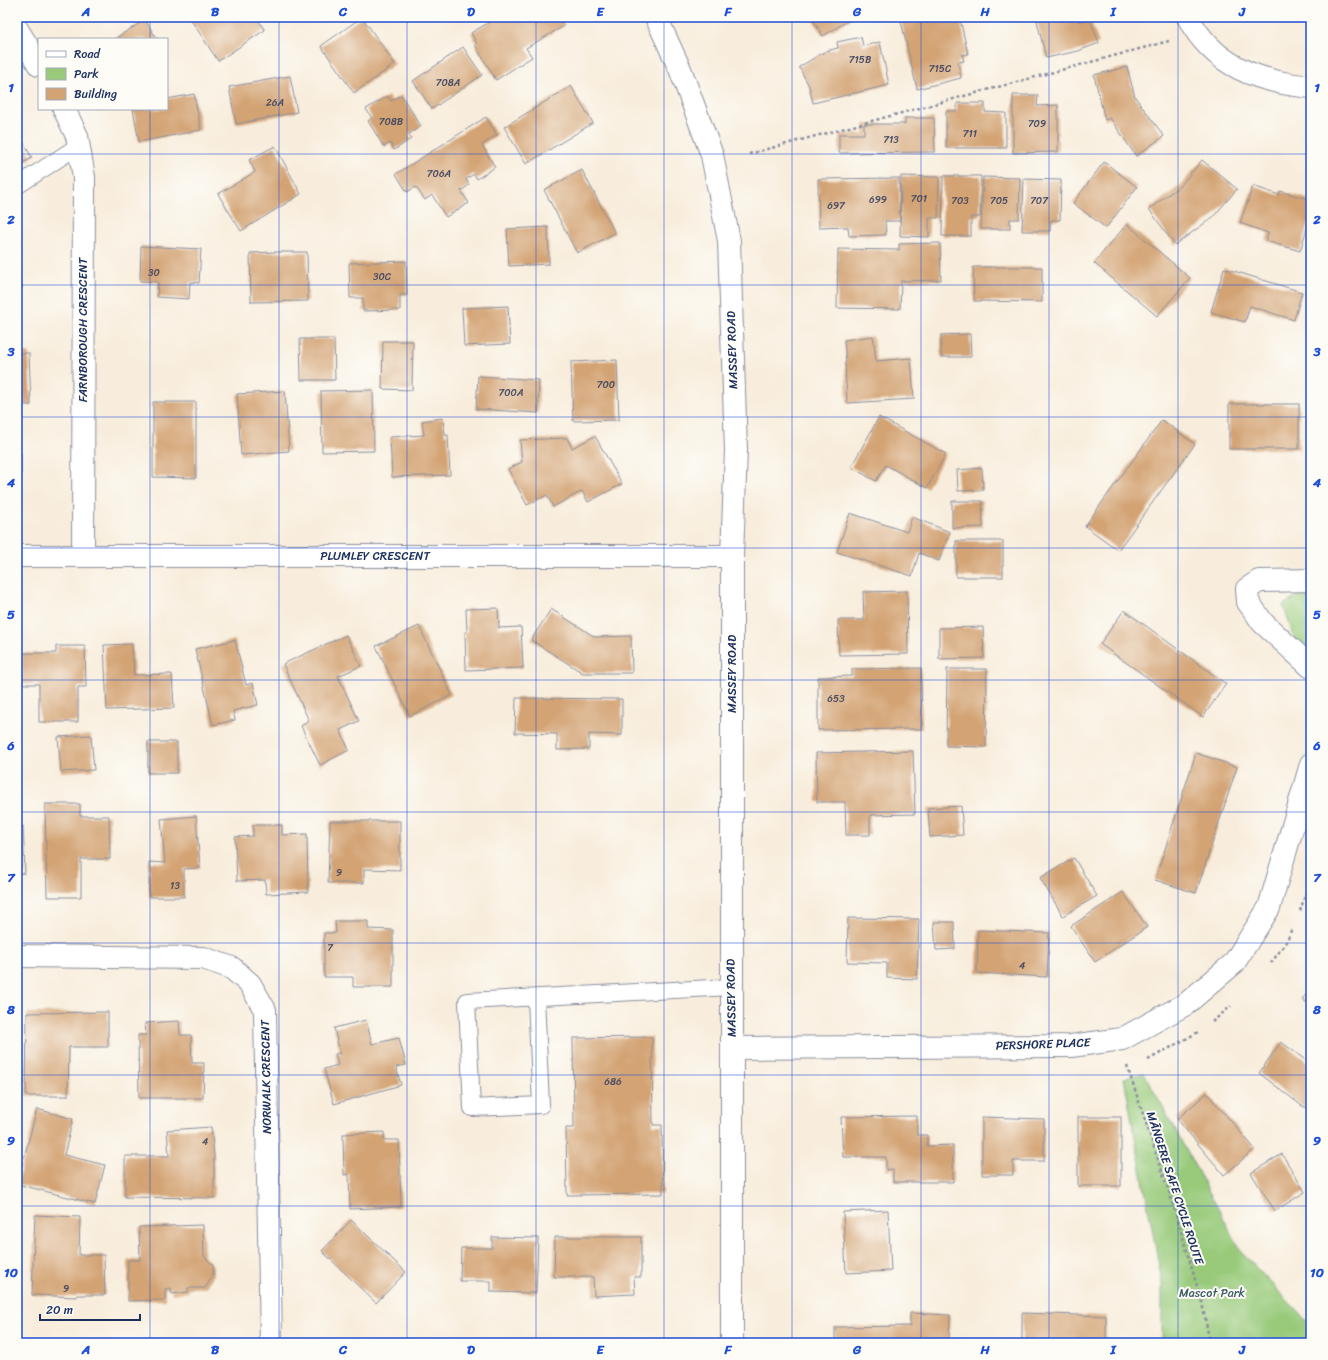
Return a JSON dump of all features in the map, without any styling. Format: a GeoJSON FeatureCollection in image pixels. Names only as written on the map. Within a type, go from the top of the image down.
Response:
{"type":"FeatureCollection","features":[{"type":"Feature","properties":{"kind":"street","name":"MASSEY ROAD"},"geometry":{"type":"LineString","coordinates":[[656,17],[680,69],[712,155],[729,241],[736,450],[732,556],[732,1343]]}},
{"type":"Feature","properties":{"kind":"street"},"geometry":{"type":"LineString","coordinates":[[1193,26],[1227,63],[1256,77],[1290,85],[1311,87]]}},
{"type":"Feature","properties":{"kind":"street"},"geometry":{"type":"LineString","coordinates":[[17,29],[38,63]]}},
{"type":"Feature","properties":{"kind":"street","name":"FARNBOROUGH CRESCENT"},"geometry":{"type":"LineString","coordinates":[[64,110],[77,136],[84,177],[83,555]]}},
{"type":"Feature","properties":{"kind":"street","name":"PLUMLEY CRESCENT"},"geometry":{"type":"LineString","coordinates":[[17,556],[732,556]]}},
{"type":"Feature","properties":{"kind":"street"},"geometry":{"type":"LineString","coordinates":[[1311,580],[1259,580],[1247,589],[1248,602],[1263,623],[1311,667]]}},
{"type":"Feature","properties":{"kind":"street","name":"PERSHORE PLACE"},"geometry":{"type":"LineString","coordinates":[[732,1048],[1071,1046],[1122,1039],[1186,1004],[1234,963],[1269,908],[1311,764]]}},
{"type":"Feature","properties":{"kind":"street","name":"NORWALK CRESCENT"},"geometry":{"type":"LineString","coordinates":[[17,956],[203,958],[232,968],[250,984],[265,1010],[270,1343]]}},
{"type":"Feature","properties":{"kind":"lane"},"geometry":{"type":"LineString","coordinates":[[17,186],[78,146]]}},
{"type":"Feature","properties":{"kind":"lane"},"geometry":{"type":"LineString","coordinates":[[536,998],[541,1105],[472,1108],[467,1001],[731,987]]}},
{"type":"Feature","properties":{"kind":"path"},"geometry":{"type":"LineString","coordinates":[[749,154],[1193,26]]}},
{"type":"Feature","properties":{"kind":"path","name":"MĀNGERE SAFE CYCLE ROUTE"},"geometry":{"type":"LineString","coordinates":[[1122,1039],[1127,1068],[1175,1212],[1202,1303],[1210,1343]]}},
{"type":"Feature","properties":{"kind":"green space"},"geometry":{"type":"Polygon","coordinates":[[[1305,592],[1311,592],[1311,651],[1295,640],[1283,605],[1305,592]]]}},
{"type":"Feature","properties":{"kind":"green space","name":"Mascot Park"},"geometry":{"type":"Polygon","coordinates":[[[1144,1073],[1243,1254],[1311,1325],[1311,1343],[1162,1343],[1162,1282],[1124,1078],[1144,1073]]]}},
{"type":"Feature","properties":{"kind":"building"},"geometry":{"type":"Polygon","coordinates":[[[189,17],[256,17],[265,30],[218,61],[189,17]]]}},
{"type":"Feature","properties":{"kind":"building"},"geometry":{"type":"Polygon","coordinates":[[[362,17],[395,64],[354,93],[321,46],[362,17]]]}},
{"type":"Feature","properties":{"kind":"building"},"geometry":{"type":"Polygon","coordinates":[[[498,17],[559,17],[564,26],[526,48],[532,57],[496,80],[475,45],[477,44],[471,33],[498,17]]]}},
{"type":"Feature","properties":{"kind":"building"},"geometry":{"type":"Polygon","coordinates":[[[811,17],[854,17],[823,36],[811,17]]]}},
{"type":"Feature","properties":{"kind":"building"},"geometry":{"type":"Polygon","coordinates":[[[900,17],[954,17],[954,20],[960,19],[968,54],[962,55],[964,61],[958,62],[961,78],[917,89],[900,17]]]}},
{"type":"Feature","properties":{"kind":"building"},"geometry":{"type":"Polygon","coordinates":[[[1036,17],[1077,17],[1079,22],[1090,19],[1099,43],[1078,51],[1046,58],[1036,17]]]}},
{"type":"Feature","properties":{"kind":"building"},"geometry":{"type":"Polygon","coordinates":[[[145,20],[156,38],[116,38],[145,20]]]}},
{"type":"Feature","properties":{"kind":"building"},"geometry":{"type":"Polygon","coordinates":[[[861,37],[863,46],[880,42],[889,85],[813,103],[809,86],[799,67],[826,51],[838,48],[837,42],[861,37]]]}},
{"type":"Feature","properties":{"kind":"building"},"geometry":{"type":"Polygon","coordinates":[[[463,47],[482,75],[432,109],[413,81],[463,47]]]}},
{"type":"Feature","properties":{"kind":"building"},"geometry":{"type":"Polygon","coordinates":[[[1127,67],[1135,97],[1164,136],[1136,156],[1110,118],[1105,120],[1094,75],[1127,67]]]}},
{"type":"Feature","properties":{"kind":"building"},"geometry":{"type":"Polygon","coordinates":[[[290,76],[297,112],[236,124],[229,87],[290,76]]]}},
{"type":"Feature","properties":{"kind":"building"},"geometry":{"type":"Polygon","coordinates":[[[571,86],[593,123],[526,164],[504,127],[571,86]]]}},
{"type":"Feature","properties":{"kind":"building"},"geometry":{"type":"Polygon","coordinates":[[[194,94],[201,130],[139,142],[133,110],[168,110],[168,99],[194,94]]]}},
{"type":"Feature","properties":{"kind":"building"},"geometry":{"type":"Polygon","coordinates":[[[401,95],[421,126],[409,134],[411,139],[394,150],[390,143],[384,147],[368,121],[372,118],[366,109],[388,96],[391,101],[401,95]]]}},
{"type":"Feature","properties":{"kind":"building"},"geometry":{"type":"Polygon","coordinates":[[[1013,95],[1038,95],[1037,106],[1058,105],[1058,152],[1013,153],[1013,95]]]}},
{"type":"Feature","properties":{"kind":"building"},"geometry":{"type":"Polygon","coordinates":[[[957,103],[985,103],[985,112],[1006,113],[1006,148],[946,148],[946,111],[957,111],[957,103]]]}},
{"type":"Feature","properties":{"kind":"building"},"geometry":{"type":"Polygon","coordinates":[[[486,117],[497,135],[482,145],[495,167],[477,179],[474,174],[466,179],[469,185],[461,191],[469,203],[446,217],[432,195],[425,200],[416,187],[407,192],[396,174],[486,117]]]}},
{"type":"Feature","properties":{"kind":"building"},"geometry":{"type":"Polygon","coordinates":[[[905,118],[934,118],[935,152],[839,153],[839,134],[864,134],[864,124],[905,124],[905,118]]]}},
{"type":"Feature","properties":{"kind":"building"},"geometry":{"type":"Polygon","coordinates":[[[17,131],[32,158],[17,166],[17,131]]]}},
{"type":"Feature","properties":{"kind":"building"},"geometry":{"type":"Polygon","coordinates":[[[275,146],[301,194],[241,231],[218,194],[255,172],[249,160],[275,146]]]}},
{"type":"Feature","properties":{"kind":"building"},"geometry":{"type":"Polygon","coordinates":[[[1202,160],[1237,189],[1213,217],[1175,245],[1149,209],[1181,185],[1202,160]]]}},
{"type":"Feature","properties":{"kind":"building"},"geometry":{"type":"Polygon","coordinates":[[[1104,162],[1137,187],[1106,228],[1073,203],[1104,162]]]}},
{"type":"Feature","properties":{"kind":"building"},"geometry":{"type":"Polygon","coordinates":[[[582,170],[615,233],[577,253],[544,190],[582,170]]]}},
{"type":"Feature","properties":{"kind":"building"},"geometry":{"type":"Polygon","coordinates":[[[901,176],[939,177],[938,218],[929,218],[929,237],[900,236],[901,176]]]}},
{"type":"Feature","properties":{"kind":"building"},"geometry":{"type":"Polygon","coordinates":[[[943,176],[981,176],[980,217],[971,217],[971,236],[942,236],[943,176]]]}},
{"type":"Feature","properties":{"kind":"building"},"geometry":{"type":"Polygon","coordinates":[[[983,177],[1020,178],[1019,219],[1010,219],[1010,229],[981,229],[983,177]]]}},
{"type":"Feature","properties":{"kind":"building"},"geometry":{"type":"Polygon","coordinates":[[[899,178],[900,221],[885,221],[886,235],[849,236],[848,227],[819,228],[818,179],[899,178]]]}},
{"type":"Feature","properties":{"kind":"building"},"geometry":{"type":"Polygon","coordinates":[[[1024,179],[1061,180],[1060,220],[1051,220],[1050,231],[1022,231],[1024,179]]]}},
{"type":"Feature","properties":{"kind":"building"},"geometry":{"type":"Polygon","coordinates":[[[1253,186],[1279,195],[1280,191],[1311,200],[1311,215],[1300,251],[1266,241],[1268,233],[1240,223],[1253,186]]]}},
{"type":"Feature","properties":{"kind":"building"},"geometry":{"type":"Polygon","coordinates":[[[1127,224],[1190,278],[1157,316],[1094,263],[1127,224]]]}},
{"type":"Feature","properties":{"kind":"building"},"geometry":{"type":"Polygon","coordinates":[[[548,227],[549,264],[509,266],[507,229],[548,227]]]}},
{"type":"Feature","properties":{"kind":"building"},"geometry":{"type":"Polygon","coordinates":[[[940,243],[941,280],[901,281],[900,309],[837,308],[838,249],[899,250],[899,244],[940,243]]]}},
{"type":"Feature","properties":{"kind":"building"},"geometry":{"type":"Polygon","coordinates":[[[141,246],[201,249],[199,283],[190,282],[189,299],[157,297],[158,282],[140,281],[141,246]]]}},
{"type":"Feature","properties":{"kind":"building"},"geometry":{"type":"Polygon","coordinates":[[[307,252],[308,301],[251,302],[250,253],[307,252]]]}},
{"type":"Feature","properties":{"kind":"building"},"geometry":{"type":"Polygon","coordinates":[[[406,261],[407,295],[400,295],[400,310],[363,311],[363,298],[350,298],[349,263],[406,261]]]}},
{"type":"Feature","properties":{"kind":"building"},"geometry":{"type":"Polygon","coordinates":[[[973,267],[1042,267],[1042,302],[974,301],[973,267]]]}},
{"type":"Feature","properties":{"kind":"building"},"geometry":{"type":"Polygon","coordinates":[[[1224,268],[1302,292],[1294,320],[1250,306],[1245,322],[1211,312],[1224,268]]]}},
{"type":"Feature","properties":{"kind":"building"},"geometry":{"type":"Polygon","coordinates":[[[17,278],[23,287],[17,291],[17,278]]]}},
{"type":"Feature","properties":{"kind":"building"},"geometry":{"type":"Polygon","coordinates":[[[508,306],[510,344],[464,346],[462,308],[508,306]]]}},
{"type":"Feature","properties":{"kind":"building"},"geometry":{"type":"Polygon","coordinates":[[[970,334],[971,357],[941,357],[941,335],[970,334]]]}},
{"type":"Feature","properties":{"kind":"building"},"geometry":{"type":"Polygon","coordinates":[[[873,336],[876,361],[911,358],[914,399],[847,403],[844,340],[873,336]]]}},
{"type":"Feature","properties":{"kind":"building"},"geometry":{"type":"Polygon","coordinates":[[[300,339],[334,339],[335,380],[301,380],[300,339]]]}},
{"type":"Feature","properties":{"kind":"building"},"geometry":{"type":"Polygon","coordinates":[[[383,341],[413,341],[412,390],[382,389],[383,341]]]}},
{"type":"Feature","properties":{"kind":"building"},"geometry":{"type":"Polygon","coordinates":[[[17,353],[29,353],[31,405],[17,405],[17,353]]]}},
{"type":"Feature","properties":{"kind":"building"},"geometry":{"type":"Polygon","coordinates":[[[617,360],[619,420],[573,421],[571,362],[617,360]]]}},
{"type":"Feature","properties":{"kind":"building"},"geometry":{"type":"Polygon","coordinates":[[[478,376],[539,380],[538,413],[476,409],[478,376]]]}},
{"type":"Feature","properties":{"kind":"building"},"geometry":{"type":"Polygon","coordinates":[[[373,390],[374,451],[322,452],[321,391],[373,390]]]}},
{"type":"Feature","properties":{"kind":"building"},"geometry":{"type":"Polygon","coordinates":[[[285,391],[289,451],[241,455],[237,394],[285,391]]]}},
{"type":"Feature","properties":{"kind":"building"},"geometry":{"type":"Polygon","coordinates":[[[153,402],[196,402],[196,478],[153,477],[153,402]]]}},
{"type":"Feature","properties":{"kind":"building"},"geometry":{"type":"Polygon","coordinates":[[[1229,404],[1299,404],[1299,449],[1229,449],[1229,404]]]}},
{"type":"Feature","properties":{"kind":"building"},"geometry":{"type":"Polygon","coordinates":[[[879,417],[946,454],[927,488],[886,465],[876,481],[851,467],[879,417]]]}},
{"type":"Feature","properties":{"kind":"building"},"geometry":{"type":"Polygon","coordinates":[[[443,418],[445,435],[448,435],[450,475],[392,477],[390,437],[424,435],[422,421],[443,418]]]}},
{"type":"Feature","properties":{"kind":"building"},"geometry":{"type":"Polygon","coordinates":[[[1162,420],[1195,444],[1118,550],[1085,526],[1162,420]]]}},
{"type":"Feature","properties":{"kind":"building"},"geometry":{"type":"Polygon","coordinates":[[[595,436],[622,484],[588,502],[582,491],[553,507],[547,495],[527,505],[508,469],[522,462],[520,440],[567,438],[572,448],[595,436]]]}},
{"type":"Feature","properties":{"kind":"building"},"geometry":{"type":"Polygon","coordinates":[[[17,453],[21,453],[21,507],[17,507],[17,453]]]}},
{"type":"Feature","properties":{"kind":"building"},"geometry":{"type":"Polygon","coordinates":[[[982,468],[983,490],[958,491],[957,470],[982,468]]]}},
{"type":"Feature","properties":{"kind":"building"},"geometry":{"type":"Polygon","coordinates":[[[952,501],[982,501],[983,527],[952,528],[952,501]]]}},
{"type":"Feature","properties":{"kind":"building"},"geometry":{"type":"Polygon","coordinates":[[[850,513],[907,532],[912,517],[950,532],[939,561],[919,553],[912,576],[837,552],[850,513]]]}},
{"type":"Feature","properties":{"kind":"building"},"geometry":{"type":"Polygon","coordinates":[[[956,541],[1003,541],[1003,577],[956,577],[956,541]]]}},
{"type":"Feature","properties":{"kind":"building"},"geometry":{"type":"Polygon","coordinates":[[[907,591],[908,654],[839,655],[838,620],[864,620],[863,592],[907,591]]]}},
{"type":"Feature","properties":{"kind":"building"},"geometry":{"type":"Polygon","coordinates":[[[498,608],[499,628],[521,627],[523,668],[466,670],[466,609],[498,608]]]}},
{"type":"Feature","properties":{"kind":"building"},"geometry":{"type":"Polygon","coordinates":[[[551,609],[595,637],[631,636],[632,673],[583,673],[531,640],[551,609]]]}},
{"type":"Feature","properties":{"kind":"building"},"geometry":{"type":"Polygon","coordinates":[[[1124,610],[1226,684],[1203,717],[1100,644],[1124,610]]]}},
{"type":"Feature","properties":{"kind":"building"},"geometry":{"type":"Polygon","coordinates":[[[419,626],[452,695],[410,716],[376,646],[419,626]]]}},
{"type":"Feature","properties":{"kind":"building"},"geometry":{"type":"Polygon","coordinates":[[[983,627],[984,658],[939,659],[939,628],[983,627]]]}},
{"type":"Feature","properties":{"kind":"building"},"geometry":{"type":"Polygon","coordinates":[[[346,635],[361,666],[338,676],[359,721],[340,730],[349,750],[320,765],[301,726],[309,721],[283,664],[346,635]]]}},
{"type":"Feature","properties":{"kind":"building"},"geometry":{"type":"Polygon","coordinates":[[[235,640],[246,685],[253,683],[258,705],[233,711],[235,720],[213,725],[195,649],[235,640]]]}},
{"type":"Feature","properties":{"kind":"building"},"geometry":{"type":"Polygon","coordinates":[[[132,644],[134,675],[172,674],[174,708],[107,710],[104,645],[132,644]]]}},
{"type":"Feature","properties":{"kind":"building"},"geometry":{"type":"Polygon","coordinates":[[[56,646],[85,646],[86,687],[78,687],[78,722],[39,722],[39,684],[22,684],[22,653],[56,653],[56,646]]]}},
{"type":"Feature","properties":{"kind":"building"},"geometry":{"type":"Polygon","coordinates":[[[921,668],[922,729],[818,730],[818,677],[852,676],[852,669],[921,668]]]}},
{"type":"Feature","properties":{"kind":"building"},"geometry":{"type":"Polygon","coordinates":[[[947,669],[987,669],[986,747],[946,746],[947,669]]]}},
{"type":"Feature","properties":{"kind":"building"},"geometry":{"type":"Polygon","coordinates":[[[516,698],[622,699],[622,735],[589,734],[589,749],[557,750],[557,734],[515,733],[516,698]]]}},
{"type":"Feature","properties":{"kind":"building"},"geometry":{"type":"Polygon","coordinates":[[[91,735],[94,770],[61,772],[58,737],[91,735]]]}},
{"type":"Feature","properties":{"kind":"building"},"geometry":{"type":"Polygon","coordinates":[[[148,742],[177,742],[177,773],[148,773],[148,742]]]}},
{"type":"Feature","properties":{"kind":"building"},"geometry":{"type":"Polygon","coordinates":[[[913,751],[915,814],[870,815],[870,835],[846,835],[845,802],[817,802],[816,753],[913,751]]]}},
{"type":"Feature","properties":{"kind":"building"},"geometry":{"type":"Polygon","coordinates":[[[1196,753],[1237,767],[1196,893],[1155,880],[1196,753]]]}},
{"type":"Feature","properties":{"kind":"building"},"geometry":{"type":"Polygon","coordinates":[[[45,804],[80,804],[80,816],[109,816],[110,859],[81,859],[81,897],[47,897],[45,804]]]}},
{"type":"Feature","properties":{"kind":"building"},"geometry":{"type":"Polygon","coordinates":[[[961,806],[963,835],[930,837],[928,808],[961,806]]]}},
{"type":"Feature","properties":{"kind":"building"},"geometry":{"type":"Polygon","coordinates":[[[196,816],[200,868],[184,869],[184,897],[149,897],[149,862],[165,863],[161,819],[196,816]]]}},
{"type":"Feature","properties":{"kind":"building"},"geometry":{"type":"Polygon","coordinates":[[[330,821],[400,821],[400,870],[364,869],[364,883],[328,883],[330,821]]]}},
{"type":"Feature","properties":{"kind":"building"},"geometry":{"type":"Polygon","coordinates":[[[253,825],[282,825],[282,835],[307,834],[308,892],[266,894],[265,880],[237,881],[235,837],[253,836],[253,825]]]}},
{"type":"Feature","properties":{"kind":"building"},"geometry":{"type":"Polygon","coordinates":[[[17,826],[23,826],[25,873],[17,874],[17,826]]]}},
{"type":"Feature","properties":{"kind":"building"},"geometry":{"type":"Polygon","coordinates":[[[1074,858],[1097,896],[1063,916],[1040,878],[1074,858]]]}},
{"type":"Feature","properties":{"kind":"building"},"geometry":{"type":"Polygon","coordinates":[[[1123,892],[1147,927],[1095,962],[1071,926],[1123,892]]]}},
{"type":"Feature","properties":{"kind":"building"},"geometry":{"type":"Polygon","coordinates":[[[848,918],[919,919],[917,979],[887,978],[887,963],[847,962],[848,918]]]}},
{"type":"Feature","properties":{"kind":"building"},"geometry":{"type":"Polygon","coordinates":[[[335,921],[368,921],[368,929],[393,930],[393,987],[353,987],[353,977],[324,977],[324,933],[336,933],[335,921]]]}},
{"type":"Feature","properties":{"kind":"building"},"geometry":{"type":"Polygon","coordinates":[[[934,922],[954,922],[955,949],[936,950],[934,922]]]}},
{"type":"Feature","properties":{"kind":"building"},"geometry":{"type":"Polygon","coordinates":[[[978,930],[1049,933],[1047,977],[977,973],[978,930]]]}},
{"type":"Feature","properties":{"kind":"building"},"geometry":{"type":"Polygon","coordinates":[[[1311,989],[1311,1006],[1302,999],[1311,989]]]}},
{"type":"Feature","properties":{"kind":"building"},"geometry":{"type":"Polygon","coordinates":[[[108,1012],[108,1047],[69,1047],[68,1096],[26,1096],[27,1013],[108,1012]]]}},
{"type":"Feature","properties":{"kind":"building"},"geometry":{"type":"Polygon","coordinates":[[[366,1020],[372,1044],[399,1038],[406,1065],[396,1067],[401,1085],[334,1104],[324,1069],[338,1065],[335,1054],[340,1053],[334,1028],[366,1020]]]}},
{"type":"Feature","properties":{"kind":"building"},"geometry":{"type":"Polygon","coordinates":[[[179,1021],[180,1035],[191,1035],[192,1063],[204,1063],[203,1098],[139,1098],[138,1035],[146,1035],[145,1023],[179,1021]]]}},
{"type":"Feature","properties":{"kind":"building"},"geometry":{"type":"Polygon","coordinates":[[[652,1037],[653,1125],[662,1125],[663,1194],[567,1195],[566,1128],[574,1128],[573,1038],[652,1037]]]}},
{"type":"Feature","properties":{"kind":"building"},"geometry":{"type":"Polygon","coordinates":[[[1281,1042],[1311,1064],[1311,1109],[1302,1106],[1259,1073],[1281,1042]]]}},
{"type":"Feature","properties":{"kind":"building"},"geometry":{"type":"Polygon","coordinates":[[[1207,1093],[1255,1149],[1224,1175],[1177,1119],[1207,1093]]]}},
{"type":"Feature","properties":{"kind":"building"},"geometry":{"type":"Polygon","coordinates":[[[37,1109],[73,1119],[64,1155],[105,1165],[95,1204],[17,1184],[37,1109]]]}},
{"type":"Feature","properties":{"kind":"building"},"geometry":{"type":"Polygon","coordinates":[[[917,1116],[917,1135],[927,1135],[927,1146],[953,1145],[953,1182],[893,1182],[893,1169],[886,1170],[886,1157],[843,1157],[841,1117],[917,1116]]]}},
{"type":"Feature","properties":{"kind":"building"},"geometry":{"type":"Polygon","coordinates":[[[982,1117],[1044,1119],[1044,1161],[1013,1161],[1013,1175],[982,1175],[982,1117]]]}},
{"type":"Feature","properties":{"kind":"building"},"geometry":{"type":"Polygon","coordinates":[[[1078,1117],[1121,1117],[1121,1186],[1078,1186],[1078,1117]]]}},
{"type":"Feature","properties":{"kind":"building"},"geometry":{"type":"Polygon","coordinates":[[[211,1127],[214,1156],[214,1198],[125,1197],[125,1156],[169,1156],[167,1130],[211,1127]]]}},
{"type":"Feature","properties":{"kind":"building"},"geometry":{"type":"Polygon","coordinates":[[[384,1132],[384,1140],[399,1140],[401,1207],[350,1209],[349,1174],[344,1175],[343,1134],[384,1132]]]}},
{"type":"Feature","properties":{"kind":"building"},"geometry":{"type":"Polygon","coordinates":[[[1282,1154],[1305,1192],[1275,1211],[1251,1173],[1282,1154]]]}},
{"type":"Feature","properties":{"kind":"building"},"geometry":{"type":"Polygon","coordinates":[[[888,1210],[891,1271],[846,1273],[843,1212],[888,1210]]]}},
{"type":"Feature","properties":{"kind":"building"},"geometry":{"type":"Polygon","coordinates":[[[35,1215],[80,1217],[79,1255],[104,1255],[105,1295],[77,1295],[77,1297],[32,1295],[35,1215]]]}},
{"type":"Feature","properties":{"kind":"building"},"geometry":{"type":"Polygon","coordinates":[[[351,1220],[406,1272],[376,1303],[322,1251],[351,1220]]]}},
{"type":"Feature","properties":{"kind":"building"},"geometry":{"type":"Polygon","coordinates":[[[203,1225],[204,1256],[213,1265],[213,1276],[205,1288],[188,1288],[188,1292],[172,1294],[171,1288],[165,1289],[165,1300],[128,1301],[128,1260],[140,1260],[139,1227],[203,1225]]]}},
{"type":"Feature","properties":{"kind":"building"},"geometry":{"type":"Polygon","coordinates":[[[492,1237],[538,1238],[536,1293],[491,1292],[491,1281],[460,1281],[461,1248],[492,1248],[492,1237]]]}},
{"type":"Feature","properties":{"kind":"building"},"geometry":{"type":"Polygon","coordinates":[[[555,1237],[641,1237],[641,1277],[634,1277],[635,1294],[594,1296],[593,1277],[554,1277],[555,1237]]]}},
{"type":"Feature","properties":{"kind":"building"},"geometry":{"type":"Polygon","coordinates":[[[910,1313],[950,1315],[949,1343],[835,1343],[835,1327],[910,1326],[910,1313]]]}},
{"type":"Feature","properties":{"kind":"building"},"geometry":{"type":"Polygon","coordinates":[[[1022,1313],[1106,1316],[1106,1343],[1022,1343],[1022,1313]]]}}]}
